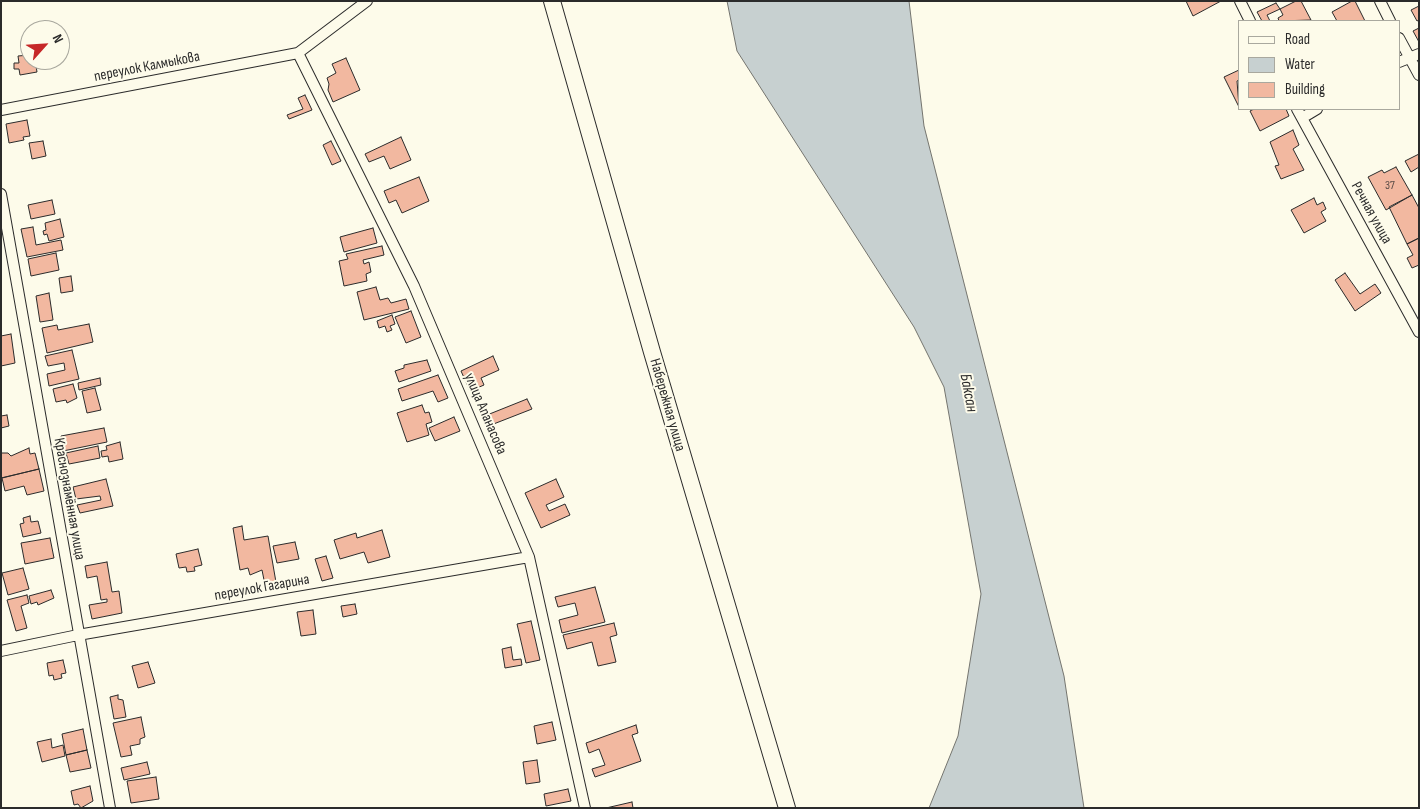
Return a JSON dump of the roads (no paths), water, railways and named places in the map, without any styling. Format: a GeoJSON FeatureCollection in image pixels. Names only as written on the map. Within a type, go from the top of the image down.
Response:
{"type":"FeatureCollection","features":[{"type":"Feature","properties":{"kind":"main road","name":"Набережная улица"},"geometry":{"type":"LineString","coordinates":[[552,1],[652,352],[787,808]]}},
{"type":"Feature","properties":{"kind":"street"},"geometry":{"type":"LineString","coordinates":[[298,53],[367,1]]}},
{"type":"Feature","properties":{"kind":"street"},"geometry":{"type":"LineString","coordinates":[[1240,1],[1250,20]]}},
{"type":"Feature","properties":{"kind":"street"},"geometry":{"type":"LineString","coordinates":[[1380,1],[1390,20]]}},
{"type":"Feature","properties":{"kind":"street"},"geometry":{"type":"LineString","coordinates":[[1400,39],[1414,56],[1419,75]]}},
{"type":"Feature","properties":{"kind":"street","name":"переулок Калмыкова"},"geometry":{"type":"LineString","coordinates":[[1,110],[298,53]]}},
{"type":"Feature","properties":{"kind":"street","name":"улица Апанасова"},"geometry":{"type":"LineString","coordinates":[[298,53],[414,286],[529,557],[585,808]]}},
{"type":"Feature","properties":{"kind":"street"},"geometry":{"type":"LineString","coordinates":[[1400,62],[1414,56]]}},
{"type":"Feature","properties":{"kind":"street"},"geometry":{"type":"LineString","coordinates":[[1299,114],[1313,110]]}},
{"type":"Feature","properties":{"kind":"street","name":"Речная улица"},"geometry":{"type":"LineString","coordinates":[[1299,114],[1419,332]]}},
{"type":"Feature","properties":{"kind":"street","name":"Краснознамённая улица"},"geometry":{"type":"LineString","coordinates":[[1,194],[110,808]]}},
{"type":"Feature","properties":{"kind":"street","name":"переулок Гагарина"},"geometry":{"type":"LineString","coordinates":[[1,651],[78,635],[529,557]]}},
{"type":"Feature","properties":{"kind":"water","name":"Баксан"},"geometry":{"type":"Polygon","coordinates":[[[727,1],[909,1],[924,126],[1064,676],[1084,808],[929,808],[958,736],[981,594],[944,387],[914,327],[737,51],[727,1]]]}}]}
